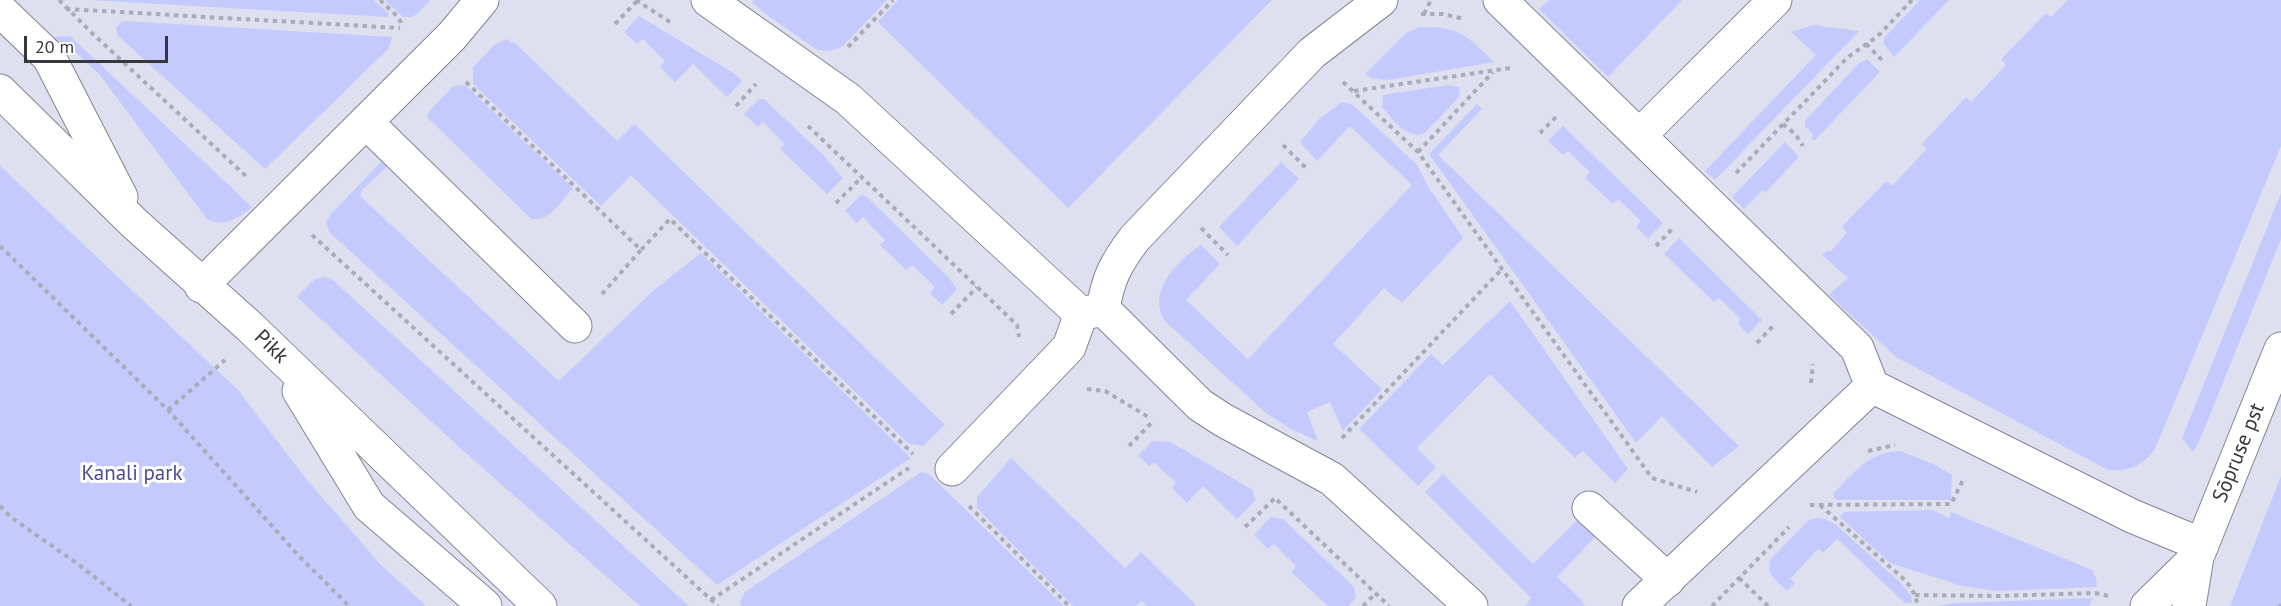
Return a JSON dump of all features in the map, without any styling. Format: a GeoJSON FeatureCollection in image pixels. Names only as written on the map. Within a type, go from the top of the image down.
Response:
{"type":"FeatureCollection","features":[{"type":"Feature","properties":{"kind":"street"},"geometry":{"type":"LineString","coordinates":[[201,285],[434,54],[482,0]]}},
{"type":"Feature","properties":{"kind":"street"},"geometry":{"type":"LineString","coordinates":[[708,0],[849,99],[1200,405],[1223,420],[1332,479],[1471,606]]}},
{"type":"Feature","properties":{"kind":"street"},"geometry":{"type":"LineString","coordinates":[[952,469],[1068,347],[1092,311],[1114,268],[1135,238],[1312,53],[1381,0]]}},
{"type":"Feature","properties":{"kind":"street"},"geometry":{"type":"LineString","coordinates":[[1500,0],[1857,348],[1872,386],[2199,551]]}},
{"type":"Feature","properties":{"kind":"street"},"geometry":{"type":"LineString","coordinates":[[1640,135],[1775,0]]}},
{"type":"Feature","properties":{"kind":"street"},"geometry":{"type":"LineString","coordinates":[[0,10],[49,57],[134,223]]}},
{"type":"Feature","properties":{"kind":"street","name":"Pikk"},"geometry":{"type":"LineString","coordinates":[[0,91],[134,223],[275,351],[540,606]]}},
{"type":"Feature","properties":{"kind":"street"},"geometry":{"type":"LineString","coordinates":[[366,122],[575,327]]}},
{"type":"Feature","properties":{"kind":"street","name":"Sõpruse pst"},"geometry":{"type":"LineString","coordinates":[[2189,606],[2199,551],[2281,349]]}},
{"type":"Feature","properties":{"kind":"street"},"geometry":{"type":"LineString","coordinates":[[275,351],[369,506],[485,606]]}},
{"type":"Feature","properties":{"kind":"street"},"geometry":{"type":"LineString","coordinates":[[1639,606],[1872,386]]}},
{"type":"Feature","properties":{"kind":"street"},"geometry":{"type":"LineString","coordinates":[[1589,508],[1668,579]]}},
{"type":"Feature","properties":{"kind":"street","name":"Sõpruse pst"},"geometry":{"type":"LineString","coordinates":[[2147,606],[2199,551]]}},
{"type":"Feature","properties":{"kind":"path"},"geometry":{"type":"LineString","coordinates":[[59,0],[281,208],[718,606]]}},
{"type":"Feature","properties":{"kind":"path"},"geometry":{"type":"LineString","coordinates":[[66,9],[404,28],[398,17],[380,0]]}},
{"type":"Feature","properties":{"kind":"path"},"geometry":{"type":"LineString","coordinates":[[615,24],[637,0],[675,25]]}},
{"type":"Feature","properties":{"kind":"path"},"geometry":{"type":"LineString","coordinates":[[1424,14],[1431,0]]}},
{"type":"Feature","properties":{"kind":"path"},"geometry":{"type":"LineString","coordinates":[[1708,202],[1848,57],[1878,36],[1912,0]]}},
{"type":"Feature","properties":{"kind":"path"},"geometry":{"type":"LineString","coordinates":[[1418,15],[1443,14],[1467,21]]}},
{"type":"Feature","properties":{"kind":"path"},"geometry":{"type":"LineString","coordinates":[[1866,44],[1883,60]]}},
{"type":"Feature","properties":{"kind":"path"},"geometry":{"type":"LineString","coordinates":[[1312,53],[1418,152],[1652,478],[1700,494],[1710,505],[1735,516],[1769,547]]}},
{"type":"Feature","properties":{"kind":"path"},"geometry":{"type":"LineString","coordinates":[[434,54],[641,250]]}},
{"type":"Feature","properties":{"kind":"path"},"geometry":{"type":"LineString","coordinates":[[1353,91],[1518,67]]}},
{"type":"Feature","properties":{"kind":"path"},"geometry":{"type":"LineString","coordinates":[[1418,152],[1494,70]]}},
{"type":"Feature","properties":{"kind":"path"},"geometry":{"type":"LineString","coordinates":[[1336,90],[1351,74]]}},
{"type":"Feature","properties":{"kind":"path"},"geometry":{"type":"LineString","coordinates":[[736,105],[760,80]]}},
{"type":"Feature","properties":{"kind":"path"},"geometry":{"type":"LineString","coordinates":[[1540,133],[1563,110]]}},
{"type":"Feature","properties":{"kind":"path"},"geometry":{"type":"LineString","coordinates":[[802,120],[1017,325],[1019,340]]}},
{"type":"Feature","properties":{"kind":"path"},"geometry":{"type":"LineString","coordinates":[[1783,124],[1796,135],[1803,146]]}},
{"type":"Feature","properties":{"kind":"path"},"geometry":{"type":"LineString","coordinates":[[1274,153],[1290,136]]}},
{"type":"Feature","properties":{"kind":"path"},"geometry":{"type":"LineString","coordinates":[[1282,144],[1308,170]]}},
{"type":"Feature","properties":{"kind":"path"},"geometry":{"type":"LineString","coordinates":[[836,203],[862,177]]}},
{"type":"Feature","properties":{"kind":"path"},"geometry":{"type":"LineString","coordinates":[[575,327],[670,219],[920,460]]}},
{"type":"Feature","properties":{"kind":"path"},"geometry":{"type":"LineString","coordinates":[[1193,236],[1209,219]]}},
{"type":"Feature","properties":{"kind":"path"},"geometry":{"type":"LineString","coordinates":[[1656,246],[1679,223]]}},
{"type":"Feature","properties":{"kind":"path"},"geometry":{"type":"LineString","coordinates":[[1201,228],[1228,255]]}},
{"type":"Feature","properties":{"kind":"path"},"geometry":{"type":"LineString","coordinates":[[0,246],[168,410],[298,555],[349,606]]}},
{"type":"Feature","properties":{"kind":"path"},"geometry":{"type":"LineString","coordinates":[[1337,444],[1502,269]]}},
{"type":"Feature","properties":{"kind":"path"},"geometry":{"type":"LineString","coordinates":[[951,314],[977,287]]}},
{"type":"Feature","properties":{"kind":"path"},"geometry":{"type":"LineString","coordinates":[[1756,343],[1779,320]]}},
{"type":"Feature","properties":{"kind":"path"},"geometry":{"type":"LineString","coordinates":[[168,410],[226,360]]}},
{"type":"Feature","properties":{"kind":"path"},"geometry":{"type":"LineString","coordinates":[[1808,389],[1814,371],[1813,360]]}},
{"type":"Feature","properties":{"kind":"path"},"geometry":{"type":"LineString","coordinates":[[1080,389],[1091,388],[1105,391],[1164,426]]}},
{"type":"Feature","properties":{"kind":"path"},"geometry":{"type":"LineString","coordinates":[[1129,446],[1154,420]]}},
{"type":"Feature","properties":{"kind":"path"},"geometry":{"type":"LineString","coordinates":[[1817,497],[1810,505],[1951,504],[1982,440]]}},
{"type":"Feature","properties":{"kind":"path"},"geometry":{"type":"LineString","coordinates":[[1863,454],[1884,446],[1902,445]]}},
{"type":"Feature","properties":{"kind":"path"},"geometry":{"type":"LineString","coordinates":[[711,600],[915,464]]}},
{"type":"Feature","properties":{"kind":"path"},"geometry":{"type":"LineString","coordinates":[[1267,490],[1389,606]]}},
{"type":"Feature","properties":{"kind":"path"},"geometry":{"type":"LineString","coordinates":[[1245,527],[1275,498]]}},
{"type":"Feature","properties":{"kind":"path"},"geometry":{"type":"LineString","coordinates":[[963,500],[1069,606]]}},
{"type":"Feature","properties":{"kind":"path"},"geometry":{"type":"LineString","coordinates":[[1820,505],[1907,582],[1915,594],[1918,606]]}},
{"type":"Feature","properties":{"kind":"path"},"geometry":{"type":"LineString","coordinates":[[0,506],[12,518],[78,564],[131,606]]}},
{"type":"Feature","properties":{"kind":"path"},"geometry":{"type":"LineString","coordinates":[[1712,606],[1793,522]]}},
{"type":"Feature","properties":{"kind":"path"},"geometry":{"type":"LineString","coordinates":[[1739,578],[1768,606]]}},
{"type":"Feature","properties":{"kind":"path"},"geometry":{"type":"LineString","coordinates":[[1363,606],[1376,593]]}},
{"type":"Feature","properties":{"kind":"path"},"geometry":{"type":"LineString","coordinates":[[1915,594],[1998,596],[2095,593],[2112,597]]}},
{"type":"Feature","properties":{"kind":"green space"},"geometry":{"type":"Polygon","coordinates":[[[89,0],[374,0],[389,14],[387,17],[89,0]]]}},
{"type":"Feature","properties":{"kind":"green space"},"geometry":{"type":"Polygon","coordinates":[[[385,0],[430,1],[413,17],[403,17],[385,0]]]}},
{"type":"Feature","properties":{"kind":"green space"},"geometry":{"type":"Polygon","coordinates":[[[754,0],[887,0],[844,45],[827,51],[816,49],[764,13],[752,2],[754,0]]]}},
{"type":"Feature","properties":{"kind":"green space"},"geometry":{"type":"Polygon","coordinates":[[[898,0],[1272,0],[1068,208],[878,22],[898,0]]]}},
{"type":"Feature","properties":{"kind":"green space"},"geometry":{"type":"Polygon","coordinates":[[[1549,0],[1682,0],[1608,77],[1539,9],[1549,0]]]}},
{"type":"Feature","properties":{"kind":"green space"},"geometry":{"type":"Polygon","coordinates":[[[1920,0],[1949,0],[1894,57],[1884,44],[1884,38],[1920,0]]]}},
{"type":"Feature","properties":{"kind":"green space"},"geometry":{"type":"Polygon","coordinates":[[[2068,0],[2281,0],[2281,146],[2155,449],[2141,463],[2122,470],[2108,470],[1896,357],[1829,295],[1848,278],[1822,255],[1827,250],[1830,252],[1847,233],[1842,227],[1886,181],[1892,186],[1927,149],[1922,144],[1966,97],[1971,102],[2006,65],[2001,59],[2046,13],[2051,17],[2068,0]]]}},
{"type":"Feature","properties":{"kind":"green space"},"geometry":{"type":"Polygon","coordinates":[[[639,16],[735,74],[742,81],[727,97],[693,64],[675,82],[660,67],[665,61],[643,39],[637,44],[624,32],[639,16]]]}},
{"type":"Feature","properties":{"kind":"green space"},"geometry":{"type":"Polygon","coordinates":[[[126,21],[392,37],[389,48],[265,169],[117,35],[116,27],[126,21]]]}},
{"type":"Feature","properties":{"kind":"green space"},"geometry":{"type":"Polygon","coordinates":[[[1813,25],[1859,31],[1715,180],[1705,171],[1816,55],[1791,32],[1813,25]]]}},
{"type":"Feature","properties":{"kind":"green space"},"geometry":{"type":"Polygon","coordinates":[[[1420,27],[1445,28],[1462,34],[1494,62],[1388,80],[1371,78],[1365,74],[1406,33],[1420,27]]]}},
{"type":"Feature","properties":{"kind":"green space"},"geometry":{"type":"Polygon","coordinates":[[[70,36],[252,207],[236,218],[225,222],[214,222],[207,219],[100,75],[71,48],[64,49],[52,37],[70,36]]]}},
{"type":"Feature","properties":{"kind":"green space"},"geometry":{"type":"Polygon","coordinates":[[[507,39],[514,42],[617,141],[634,124],[945,425],[923,446],[909,444],[631,175],[601,206],[473,84],[473,67],[494,45],[507,39]]]}},
{"type":"Feature","properties":{"kind":"green space"},"geometry":{"type":"Polygon","coordinates":[[[1867,59],[1880,72],[1814,141],[1811,137],[1813,135],[1805,126],[1805,121],[1859,63],[1867,59]]]}},
{"type":"Feature","properties":{"kind":"green space"},"geometry":{"type":"Polygon","coordinates":[[[1448,85],[1459,87],[1460,94],[1425,133],[1412,134],[1406,131],[1382,107],[1383,95],[1448,85]]]}},
{"type":"Feature","properties":{"kind":"green space"},"geometry":{"type":"Polygon","coordinates":[[[466,86],[573,188],[549,215],[537,219],[530,218],[427,117],[452,87],[466,86]]]}},
{"type":"Feature","properties":{"kind":"green space"},"geometry":{"type":"Polygon","coordinates":[[[759,99],[764,99],[823,155],[843,178],[827,194],[780,149],[785,144],[763,122],[758,127],[744,114],[759,99]]]}},
{"type":"Feature","properties":{"kind":"green space"},"geometry":{"type":"Polygon","coordinates":[[[1342,102],[1353,105],[1417,165],[1429,188],[1463,238],[1402,303],[1384,288],[1333,344],[1382,389],[1343,431],[1330,402],[1307,412],[1318,441],[1293,430],[1266,413],[1165,321],[1160,310],[1159,299],[1162,288],[1174,268],[1201,245],[1220,264],[1186,300],[1248,359],[1412,185],[1350,126],[1317,161],[1300,142],[1320,118],[1342,102]]]}},
{"type":"Feature","properties":{"kind":"green space"},"geometry":{"type":"Polygon","coordinates":[[[1477,104],[1482,109],[1438,155],[1739,446],[1712,467],[1662,416],[1636,443],[1429,154],[1477,104]]]}},
{"type":"Feature","properties":{"kind":"green space"},"geometry":{"type":"Polygon","coordinates":[[[1563,126],[1663,223],[1648,238],[1636,227],[1641,221],[1618,199],[1613,204],[1585,178],[1590,172],[1568,151],[1563,155],[1548,141],[1563,126]]]}},
{"type":"Feature","properties":{"kind":"green space"},"geometry":{"type":"Polygon","coordinates":[[[1785,142],[1799,157],[1766,192],[1763,190],[1744,209],[1732,197],[1785,142]]]}},
{"type":"Feature","properties":{"kind":"green space"},"geometry":{"type":"Polygon","coordinates":[[[381,162],[388,166],[362,190],[360,196],[559,381],[654,290],[701,253],[911,458],[717,585],[329,232],[326,221],[331,214],[381,162]]]}},
{"type":"Feature","properties":{"kind":"green space"},"geometry":{"type":"Polygon","coordinates":[[[1281,162],[1299,179],[1237,246],[1219,227],[1281,162]]]}},
{"type":"Feature","properties":{"kind":"green space","name":"Kanali park"},"geometry":{"type":"Polygon","coordinates":[[[0,166],[238,390],[307,480],[380,564],[426,606],[0,606],[0,166]]]}},
{"type":"Feature","properties":{"kind":"green space"},"geometry":{"type":"Polygon","coordinates":[[[2281,193],[2281,239],[2193,452],[2182,438],[2281,193]]]}},
{"type":"Feature","properties":{"kind":"green space"},"geometry":{"type":"Polygon","coordinates":[[[861,195],[866,196],[949,278],[957,289],[942,305],[930,293],[935,287],[912,265],[906,270],[880,245],[885,240],[863,217],[857,223],[845,211],[861,195]]]}},
{"type":"Feature","properties":{"kind":"green space"},"geometry":{"type":"Polygon","coordinates":[[[1679,238],[1762,320],[1748,334],[1738,324],[1741,319],[1719,298],[1714,302],[1664,254],[1679,238]]]}},
{"type":"Feature","properties":{"kind":"green space"},"geometry":{"type":"Polygon","coordinates":[[[324,277],[334,281],[689,606],[640,606],[460,448],[297,297],[315,279],[324,277]]]}},
{"type":"Feature","properties":{"kind":"green space"},"geometry":{"type":"Polygon","coordinates":[[[1510,301],[1628,469],[1615,483],[1583,451],[1575,458],[1490,374],[1417,448],[1436,467],[1418,486],[1359,429],[1431,354],[1443,365],[1510,301]]]}},
{"type":"Feature","properties":{"kind":"green space"},"geometry":{"type":"Polygon","coordinates":[[[1153,441],[1170,442],[1253,490],[1255,501],[1237,519],[1203,486],[1187,503],[1172,488],[1176,483],[1154,462],[1149,466],[1138,456],[1153,441]]]}},
{"type":"Feature","properties":{"kind":"green space"},"geometry":{"type":"Polygon","coordinates":[[[1900,451],[1933,464],[1952,475],[1951,500],[1836,500],[1833,494],[1862,465],[1879,455],[1900,451]]]}},
{"type":"Feature","properties":{"kind":"green space"},"geometry":{"type":"Polygon","coordinates":[[[1011,458],[1125,568],[1141,552],[1197,606],[1147,606],[1142,601],[1136,606],[1073,606],[977,508],[977,497],[1011,458]]]}},
{"type":"Feature","properties":{"kind":"green space"},"geometry":{"type":"Polygon","coordinates":[[[921,472],[929,474],[1064,606],[741,606],[740,601],[745,592],[921,472]]]}},
{"type":"Feature","properties":{"kind":"green space"},"geometry":{"type":"Polygon","coordinates":[[[1443,474],[1533,564],[1581,517],[1598,534],[1557,577],[1581,599],[1585,606],[1525,606],[1531,598],[1425,492],[1443,474]]]}},
{"type":"Feature","properties":{"kind":"green space"},"geometry":{"type":"Polygon","coordinates":[[[2281,476],[2281,606],[2230,606],[2281,476]]]}},
{"type":"Feature","properties":{"kind":"green space"},"geometry":{"type":"Polygon","coordinates":[[[1933,510],[1949,518],[1951,512],[2092,570],[2097,587],[1996,591],[1962,586],[1890,563],[1840,517],[1844,512],[1933,510]]]}},
{"type":"Feature","properties":{"kind":"green space"},"geometry":{"type":"Polygon","coordinates":[[[1271,517],[1283,519],[1354,587],[1356,598],[1348,606],[1328,606],[1291,572],[1296,566],[1274,544],[1268,549],[1254,535],[1271,517]]]}},
{"type":"Feature","properties":{"kind":"green space"},"geometry":{"type":"Polygon","coordinates":[[[1817,518],[1835,524],[1903,585],[1911,596],[1912,603],[1905,603],[1837,539],[1823,553],[1818,549],[1790,579],[1795,583],[1787,591],[1771,574],[1770,560],[1809,520],[1817,518]]]}},
{"type":"Feature","properties":{"kind":"green space"},"geometry":{"type":"Polygon","coordinates":[[[2093,598],[2089,606],[1935,606],[1957,603],[2093,598]]]}}]}
